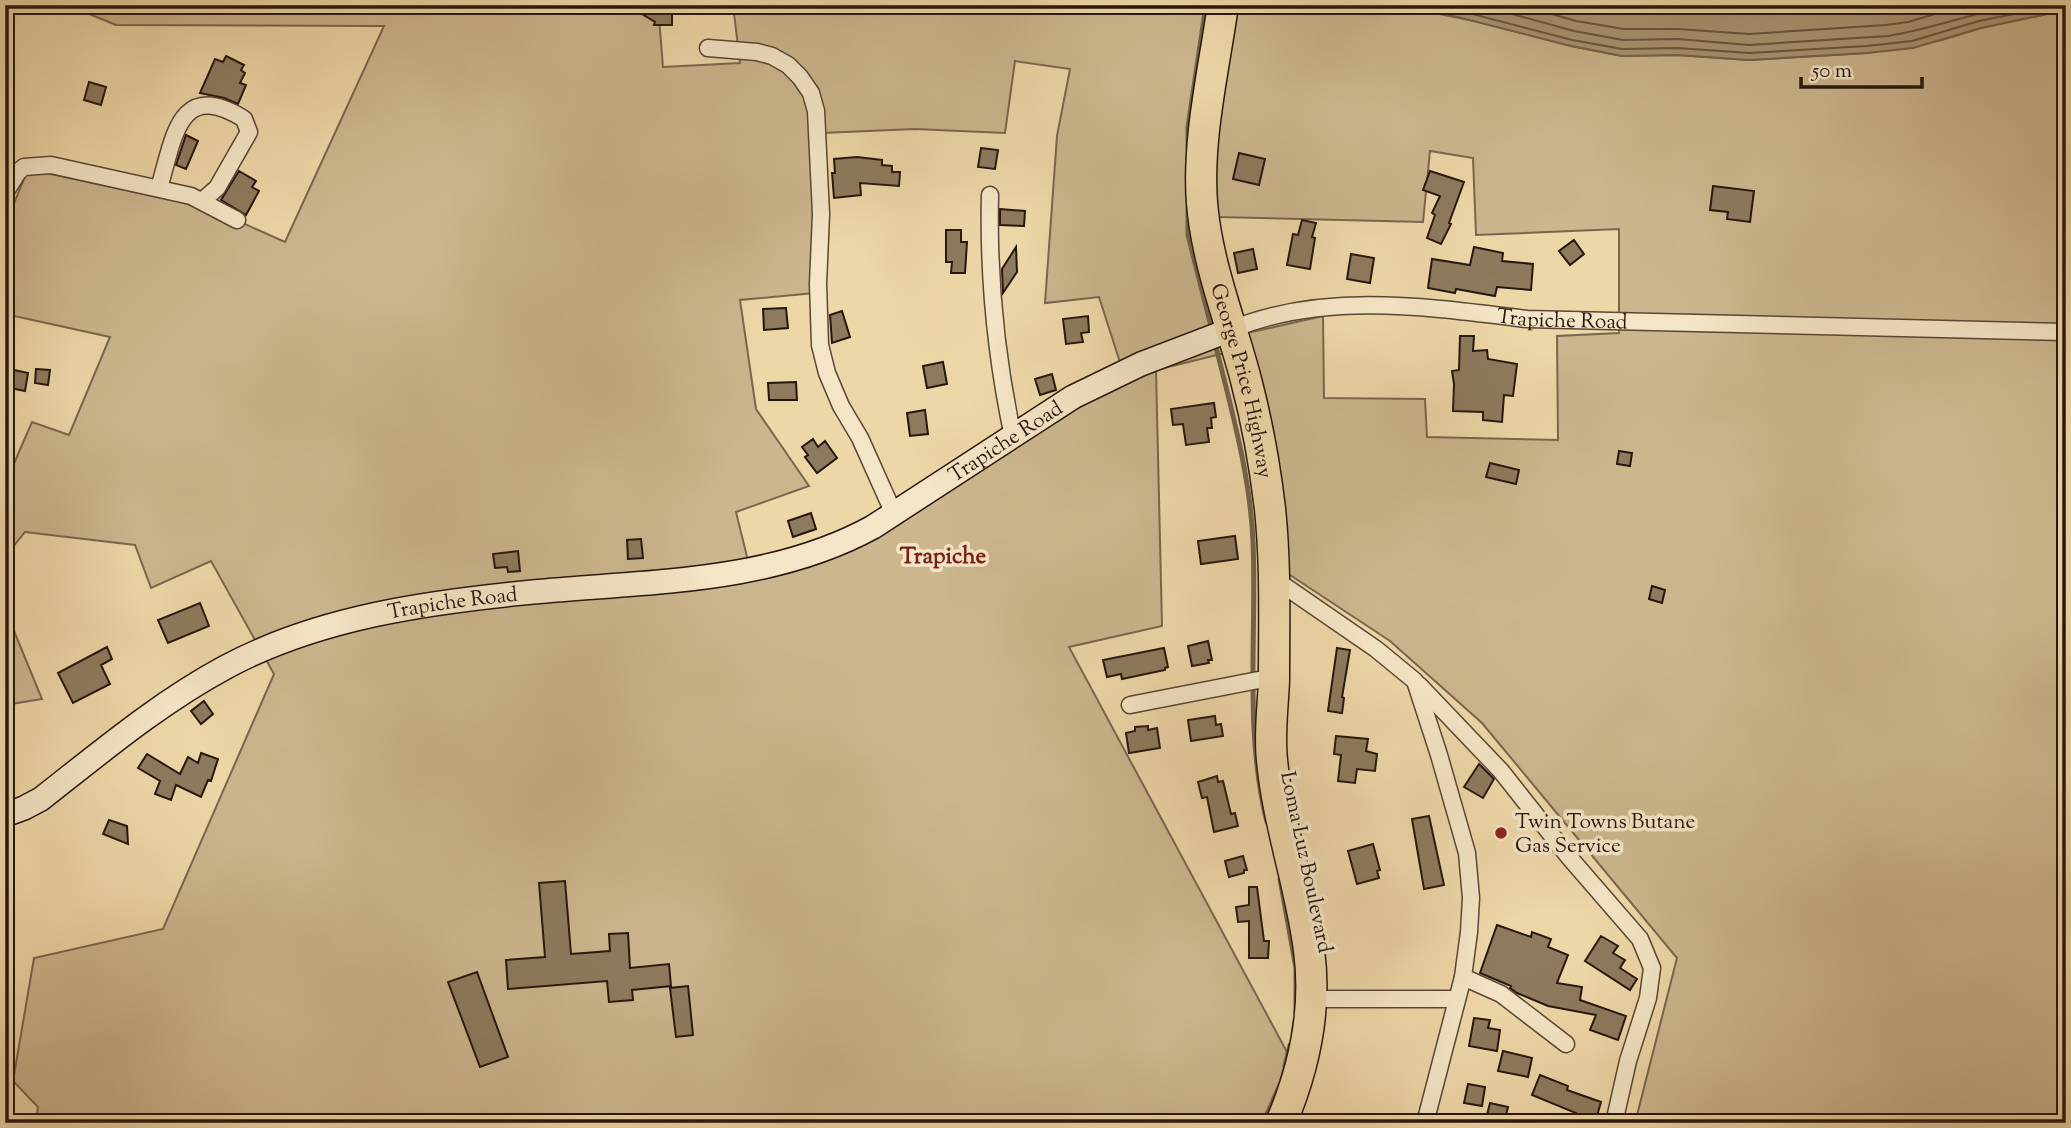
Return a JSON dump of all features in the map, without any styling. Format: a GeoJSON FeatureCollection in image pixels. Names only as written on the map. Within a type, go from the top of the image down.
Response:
{"type":"FeatureCollection","features":[{"type":"Feature","properties":{"kind":"highway","name":"George Price Highway"},"geometry":{"type":"LineString","coordinates":[[1223,5],[1203,150],[1202,203],[1212,259],[1246,380],[1265,469],[1273,578],[1274,680]]}},
{"type":"Feature","properties":{"kind":"highway","name":"Loma Luz Boulevard"},"geometry":{"type":"LineString","coordinates":[[1274,680],[1288,777],[1327,947],[1320,999],[1326,1034],[1319,1071],[1299,1123]]}},
{"type":"Feature","properties":{"kind":"highway"},"geometry":{"type":"LineString","coordinates":[[1281,1123],[1293,1095],[1320,999]]}},
{"type":"Feature","properties":{"kind":"street"},"geometry":{"type":"LineString","coordinates":[[708,48],[757,52],[772,56],[788,65],[811,93],[816,111],[821,214],[818,284],[820,345],[827,373],[841,406],[860,438],[894,514]]}},
{"type":"Feature","properties":{"kind":"street"},"geometry":{"type":"LineString","coordinates":[[159,188],[172,142],[183,120],[195,107],[213,104],[244,119],[248,132],[217,188],[202,201]]}},
{"type":"Feature","properties":{"kind":"street"},"geometry":{"type":"LineString","coordinates":[[5,194],[24,167],[36,164],[65,167],[159,188],[202,201],[237,220]]}},
{"type":"Feature","properties":{"kind":"street"},"geometry":{"type":"LineString","coordinates":[[990,195],[990,269],[997,345],[1013,437]]}},
{"type":"Feature","properties":{"kind":"street","name":"Trapiche Road"},"geometry":{"type":"LineString","coordinates":[[5,815],[41,799],[126,732],[195,684],[256,653],[301,635],[335,624],[430,605],[766,568],[853,538],[1073,397],[1109,379],[1141,364],[1275,315],[1366,306],[1448,310],[1527,319],[2066,331]]}},
{"type":"Feature","properties":{"kind":"street"},"geometry":{"type":"LineString","coordinates":[[1273,578],[1376,649],[1415,681],[1501,771],[1569,857],[1640,939],[1652,968],[1648,998],[1628,1061],[1614,1123]]}},
{"type":"Feature","properties":{"kind":"street"},"geometry":{"type":"LineString","coordinates":[[1130,705],[1274,680]]}},
{"type":"Feature","properties":{"kind":"street"},"geometry":{"type":"LineString","coordinates":[[1415,681],[1467,853],[1471,898],[1462,977],[1425,1123]]}},
{"type":"Feature","properties":{"kind":"street"},"geometry":{"type":"LineString","coordinates":[[1462,977],[1501,994],[1566,1044]]}},
{"type":"Feature","properties":{"kind":"street"},"geometry":{"type":"LineString","coordinates":[[1320,999],[1457,999]]}},
{"type":"Feature","properties":{"kind":"shaded area"},"geometry":{"type":"Polygon","coordinates":[[[67,5],[658,5],[663,67],[740,63],[733,5],[1399,6],[1622,56],[1677,55],[1749,60],[1867,53],[1942,40],[1981,28],[2066,10],[2066,1123],[1635,1123],[1677,958],[1482,723],[1390,641],[1287,573],[1247,333],[1323,316],[1324,398],[1425,399],[1427,437],[1558,440],[1557,336],[1619,333],[1619,229],[1476,235],[1473,158],[1430,151],[1423,222],[1217,217],[1200,81],[1225,353],[1156,370],[1162,626],[1069,647],[1294,1065],[1273,1123],[36,1123],[38,1107],[13,1081],[34,958],[163,929],[274,674],[211,561],[151,588],[135,545],[25,532],[5,557],[5,484],[32,422],[69,435],[110,337],[5,314],[5,226],[28,169],[209,208],[285,242],[384,26],[116,25],[67,5]],[[1015,61],[1005,133],[915,129],[822,133],[825,292],[740,300],[756,409],[809,486],[736,512],[752,577],[864,544],[1125,378],[1099,297],[1045,303],[1057,136],[1070,69],[1015,61]]]}},
{"type":"Feature","properties":{"kind":"shaded area"},"geometry":{"type":"Polygon","coordinates":[[[5,609],[42,699],[5,705],[5,609]]]}},
{"type":"Feature","properties":{"kind":"water"},"geometry":{"type":"Polygon","coordinates":[[[1378,5],[2066,5],[2066,10],[1981,28],[1913,48],[1749,60],[1677,55],[1622,56],[1571,46],[1434,11],[1378,5]]]}},
{"type":"Feature","properties":{"kind":"building"},"geometry":{"type":"Polygon","coordinates":[[[658,5],[672,5],[672,25],[654,25],[655,22],[637,11],[658,11],[658,5]]]}},
{"type":"Feature","properties":{"kind":"building"},"geometry":{"type":"Polygon","coordinates":[[[226,56],[244,65],[241,70],[245,73],[240,83],[246,85],[238,104],[200,93],[215,59],[223,62],[226,56]]]}},
{"type":"Feature","properties":{"kind":"building"},"geometry":{"type":"Polygon","coordinates":[[[89,82],[106,87],[101,105],[84,100],[89,82]]]}},
{"type":"Feature","properties":{"kind":"building"},"geometry":{"type":"Polygon","coordinates":[[[186,135],[198,141],[186,169],[176,165],[186,135]]]}},
{"type":"Feature","properties":{"kind":"building"},"geometry":{"type":"Polygon","coordinates":[[[981,148],[998,150],[995,169],[978,167],[981,148]]]}},
{"type":"Feature","properties":{"kind":"building"},"geometry":{"type":"Polygon","coordinates":[[[1239,153],[1265,159],[1259,185],[1233,179],[1239,153]]]}},
{"type":"Feature","properties":{"kind":"building"},"geometry":{"type":"Polygon","coordinates":[[[857,157],[882,160],[882,165],[892,166],[892,172],[900,172],[899,186],[860,183],[861,195],[834,198],[834,159],[857,157]]]}},
{"type":"Feature","properties":{"kind":"building"},"geometry":{"type":"Polygon","coordinates":[[[239,171],[256,181],[252,187],[259,191],[246,215],[221,200],[239,171]]]}},
{"type":"Feature","properties":{"kind":"building"},"geometry":{"type":"Polygon","coordinates":[[[1430,171],[1464,182],[1449,223],[1451,224],[1441,244],[1427,238],[1435,215],[1432,213],[1440,196],[1423,190],[1430,171]]]}},
{"type":"Feature","properties":{"kind":"building"},"geometry":{"type":"Polygon","coordinates":[[[1713,186],[1754,191],[1750,222],[1727,219],[1728,212],[1710,210],[1713,186]]]}},
{"type":"Feature","properties":{"kind":"building"},"geometry":{"type":"Polygon","coordinates":[[[1000,209],[1025,211],[1024,226],[1000,225],[1000,209]]]}},
{"type":"Feature","properties":{"kind":"building"},"geometry":{"type":"Polygon","coordinates":[[[1302,220],[1316,223],[1312,237],[1315,238],[1310,269],[1287,265],[1293,234],[1298,235],[1302,220]]]}},
{"type":"Feature","properties":{"kind":"building"},"geometry":{"type":"Polygon","coordinates":[[[946,230],[961,230],[961,242],[967,242],[965,273],[951,273],[952,262],[946,262],[946,230]]]}},
{"type":"Feature","properties":{"kind":"building"},"geometry":{"type":"Polygon","coordinates":[[[1574,240],[1584,254],[1570,265],[1559,251],[1574,240]]]}},
{"type":"Feature","properties":{"kind":"building"},"geometry":{"type":"Polygon","coordinates":[[[1016,247],[1017,272],[1003,293],[1002,269],[1016,247]]]}},
{"type":"Feature","properties":{"kind":"building"},"geometry":{"type":"Polygon","coordinates":[[[1474,247],[1503,253],[1502,261],[1533,264],[1531,290],[1497,287],[1495,296],[1456,289],[1455,293],[1428,288],[1432,259],[1470,265],[1474,247]]]}},
{"type":"Feature","properties":{"kind":"building"},"geometry":{"type":"Polygon","coordinates":[[[1253,249],[1257,269],[1238,273],[1234,253],[1253,249]]]}},
{"type":"Feature","properties":{"kind":"building"},"geometry":{"type":"Polygon","coordinates":[[[1351,254],[1374,258],[1370,283],[1347,279],[1351,254]]]}},
{"type":"Feature","properties":{"kind":"building"},"geometry":{"type":"Polygon","coordinates":[[[786,308],[788,328],[764,330],[763,309],[786,308]]]}},
{"type":"Feature","properties":{"kind":"building"},"geometry":{"type":"Polygon","coordinates":[[[842,311],[850,337],[832,343],[830,315],[842,311]]]}},
{"type":"Feature","properties":{"kind":"building"},"geometry":{"type":"Polygon","coordinates":[[[1088,316],[1089,332],[1081,333],[1083,342],[1066,344],[1063,319],[1088,316]]]}},
{"type":"Feature","properties":{"kind":"building"},"geometry":{"type":"Polygon","coordinates":[[[1460,336],[1474,336],[1473,351],[1487,350],[1488,359],[1517,364],[1513,396],[1504,395],[1502,422],[1483,420],[1483,412],[1453,411],[1452,371],[1459,370],[1460,336]]]}},
{"type":"Feature","properties":{"kind":"building"},"geometry":{"type":"Polygon","coordinates":[[[943,362],[947,384],[927,388],[923,366],[943,362]]]}},
{"type":"Feature","properties":{"kind":"building"},"geometry":{"type":"Polygon","coordinates":[[[5,368],[28,373],[25,391],[5,387],[5,368]]]}},
{"type":"Feature","properties":{"kind":"building"},"geometry":{"type":"Polygon","coordinates":[[[36,369],[50,370],[48,385],[35,383],[36,369]]]}},
{"type":"Feature","properties":{"kind":"building"},"geometry":{"type":"Polygon","coordinates":[[[1052,374],[1056,390],[1040,395],[1035,379],[1052,374]]]}},
{"type":"Feature","properties":{"kind":"building"},"geometry":{"type":"Polygon","coordinates":[[[796,382],[797,400],[769,400],[768,383],[796,382]]]}},
{"type":"Feature","properties":{"kind":"building"},"geometry":{"type":"Polygon","coordinates":[[[1214,403],[1216,417],[1211,418],[1212,428],[1207,428],[1209,442],[1186,445],[1183,424],[1173,425],[1171,409],[1214,403]]]}},
{"type":"Feature","properties":{"kind":"building"},"geometry":{"type":"Polygon","coordinates":[[[925,410],[928,434],[910,436],[907,413],[925,410]]]}},
{"type":"Feature","properties":{"kind":"building"},"geometry":{"type":"Polygon","coordinates":[[[813,439],[818,447],[825,441],[837,458],[817,473],[805,457],[808,455],[802,447],[813,439]]]}},
{"type":"Feature","properties":{"kind":"building"},"geometry":{"type":"Polygon","coordinates":[[[1619,451],[1632,453],[1630,466],[1617,464],[1619,451]]]}},
{"type":"Feature","properties":{"kind":"building"},"geometry":{"type":"Polygon","coordinates":[[[1490,463],[1519,470],[1516,484],[1486,477],[1490,463]]]}},
{"type":"Feature","properties":{"kind":"building"},"geometry":{"type":"Polygon","coordinates":[[[811,513],[816,529],[793,537],[788,521],[811,513]]]}},
{"type":"Feature","properties":{"kind":"building"},"geometry":{"type":"Polygon","coordinates":[[[1235,536],[1238,559],[1201,564],[1198,541],[1235,536]]]}},
{"type":"Feature","properties":{"kind":"building"},"geometry":{"type":"Polygon","coordinates":[[[641,539],[643,558],[628,559],[627,540],[641,539]]]}},
{"type":"Feature","properties":{"kind":"building"},"geometry":{"type":"Polygon","coordinates":[[[518,551],[520,571],[508,572],[507,567],[495,568],[493,554],[518,551]]]}},
{"type":"Feature","properties":{"kind":"building"},"geometry":{"type":"Polygon","coordinates":[[[1652,586],[1665,590],[1662,603],[1649,599],[1652,586]]]}},
{"type":"Feature","properties":{"kind":"building"},"geometry":{"type":"Polygon","coordinates":[[[200,603],[209,626],[168,643],[158,620],[200,603]]]}},
{"type":"Feature","properties":{"kind":"building"},"geometry":{"type":"Polygon","coordinates":[[[1208,641],[1212,660],[1192,666],[1188,646],[1208,641]]]}},
{"type":"Feature","properties":{"kind":"building"},"geometry":{"type":"Polygon","coordinates":[[[107,647],[112,659],[101,665],[110,684],[73,703],[58,673],[107,647]]]}},
{"type":"Feature","properties":{"kind":"building"},"geometry":{"type":"Polygon","coordinates":[[[1164,648],[1168,667],[1165,670],[1122,679],[1121,674],[1107,677],[1103,660],[1164,648]]]}},
{"type":"Feature","properties":{"kind":"building"},"geometry":{"type":"Polygon","coordinates":[[[1337,648],[1350,650],[1342,713],[1328,711],[1337,648]]]}},
{"type":"Feature","properties":{"kind":"building"},"geometry":{"type":"Polygon","coordinates":[[[204,701],[213,714],[201,724],[191,711],[204,701]]]}},
{"type":"Feature","properties":{"kind":"building"},"geometry":{"type":"Polygon","coordinates":[[[1215,716],[1216,725],[1221,724],[1223,736],[1191,741],[1188,720],[1215,716]]]}},
{"type":"Feature","properties":{"kind":"building"},"geometry":{"type":"Polygon","coordinates":[[[1148,726],[1148,730],[1157,728],[1160,748],[1129,753],[1126,733],[1135,731],[1135,727],[1148,726]]]}},
{"type":"Feature","properties":{"kind":"building"},"geometry":{"type":"Polygon","coordinates":[[[1336,736],[1368,739],[1366,751],[1377,754],[1375,771],[1357,769],[1355,783],[1338,781],[1341,755],[1334,754],[1336,736]]]}},
{"type":"Feature","properties":{"kind":"building"},"geometry":{"type":"Polygon","coordinates":[[[201,753],[218,759],[211,781],[208,780],[201,797],[176,785],[171,800],[155,794],[160,781],[138,768],[147,754],[180,774],[188,757],[198,763],[201,753]]]}},
{"type":"Feature","properties":{"kind":"building"},"geometry":{"type":"Polygon","coordinates":[[[1479,764],[1494,779],[1483,798],[1464,787],[1479,764]]]}},
{"type":"Feature","properties":{"kind":"building"},"geometry":{"type":"Polygon","coordinates":[[[1217,776],[1218,782],[1223,781],[1231,814],[1235,813],[1238,826],[1214,832],[1207,797],[1202,798],[1198,782],[1217,776]]]}},
{"type":"Feature","properties":{"kind":"building"},"geometry":{"type":"Polygon","coordinates":[[[1429,816],[1444,885],[1424,889],[1412,819],[1429,816]]]}},
{"type":"Feature","properties":{"kind":"building"},"geometry":{"type":"Polygon","coordinates":[[[109,820],[127,826],[128,844],[103,834],[109,820]]]}},
{"type":"Feature","properties":{"kind":"building"},"geometry":{"type":"Polygon","coordinates":[[[1373,844],[1380,870],[1377,871],[1379,878],[1357,884],[1348,851],[1373,844]]]}},
{"type":"Feature","properties":{"kind":"building"},"geometry":{"type":"Polygon","coordinates":[[[1243,856],[1247,870],[1229,877],[1225,861],[1243,856]]]}},
{"type":"Feature","properties":{"kind":"building"},"geometry":{"type":"Polygon","coordinates":[[[565,881],[571,954],[610,951],[609,934],[628,933],[630,968],[669,964],[671,986],[632,990],[633,1000],[609,1002],[607,981],[508,989],[506,960],[545,957],[539,883],[565,881]]]}},
{"type":"Feature","properties":{"kind":"building"},"geometry":{"type":"Polygon","coordinates":[[[1249,887],[1257,887],[1264,941],[1269,941],[1268,958],[1249,958],[1249,921],[1238,922],[1236,907],[1249,905],[1249,887]]]}},
{"type":"Feature","properties":{"kind":"building"},"geometry":{"type":"Polygon","coordinates":[[[1497,925],[1531,937],[1532,932],[1551,939],[1548,947],[1568,955],[1557,983],[1582,987],[1580,1000],[1626,1016],[1618,1040],[1590,1030],[1596,1015],[1548,1006],[1480,973],[1497,925]]]}},
{"type":"Feature","properties":{"kind":"building"},"geometry":{"type":"Polygon","coordinates":[[[1601,936],[1618,946],[1613,953],[1625,960],[1620,968],[1637,979],[1630,990],[1585,961],[1601,936]]]}},
{"type":"Feature","properties":{"kind":"building"},"geometry":{"type":"Polygon","coordinates":[[[477,972],[508,1057],[480,1067],[448,982],[477,972]]]}},
{"type":"Feature","properties":{"kind":"building"},"geometry":{"type":"Polygon","coordinates":[[[688,986],[693,1035],[676,1037],[670,988],[688,986]]]}},
{"type":"Feature","properties":{"kind":"building"},"geometry":{"type":"Polygon","coordinates":[[[1474,1018],[1490,1020],[1488,1028],[1500,1030],[1497,1051],[1469,1046],[1474,1018]]]}},
{"type":"Feature","properties":{"kind":"building"},"geometry":{"type":"Polygon","coordinates":[[[1503,1051],[1532,1058],[1528,1077],[1498,1071],[1503,1051]]]}},
{"type":"Feature","properties":{"kind":"building"},"geometry":{"type":"Polygon","coordinates":[[[1540,1075],[1568,1086],[1567,1090],[1601,1102],[1595,1123],[1574,1120],[1576,1113],[1532,1095],[1540,1075]]]}},
{"type":"Feature","properties":{"kind":"building"},"geometry":{"type":"Polygon","coordinates":[[[1468,1084],[1485,1087],[1482,1106],[1464,1103],[1468,1084]]]}},
{"type":"Feature","properties":{"kind":"building"},"geometry":{"type":"Polygon","coordinates":[[[1490,1103],[1508,1107],[1504,1123],[1485,1123],[1490,1103]]]}},
{"type":"Feature","properties":{"kind":"waterway"},"geometry":{"type":"LineString","coordinates":[[1188,148],[1188,127],[1206,5]]}},
{"type":"Feature","properties":{"kind":"waterway"},"geometry":{"type":"LineString","coordinates":[[1188,207],[1188,235],[1212,330]]}},
{"type":"Feature","properties":{"kind":"waterway"},"geometry":{"type":"LineString","coordinates":[[1215,343],[1239,441],[1251,516],[1254,576],[1254,718],[1260,788],[1267,822]]}},
{"type":"Feature","properties":{"kind":"waterway"},"geometry":{"type":"LineString","coordinates":[[1280,879],[1296,968],[1296,1012]]}},
{"type":"Feature","properties":{"kind":"waterway"},"geometry":{"type":"LineString","coordinates":[[1285,1066],[1290,1045]]}},
{"type":"Feature","properties":{"kind":"waterway"},"geometry":{"type":"LineString","coordinates":[[1263,1123],[1281,1083]]}},
{"type":"Feature","properties":{"kind":"place","name":"Twin Towns Butane Gas Service"},"geometry":{"type":"Point","coordinates":[1501,833]}},
{"type":"Feature","properties":{"kind":"district","name":"Trapiche"},"geometry":{"type":"Point","coordinates":[943,555]}}]}
